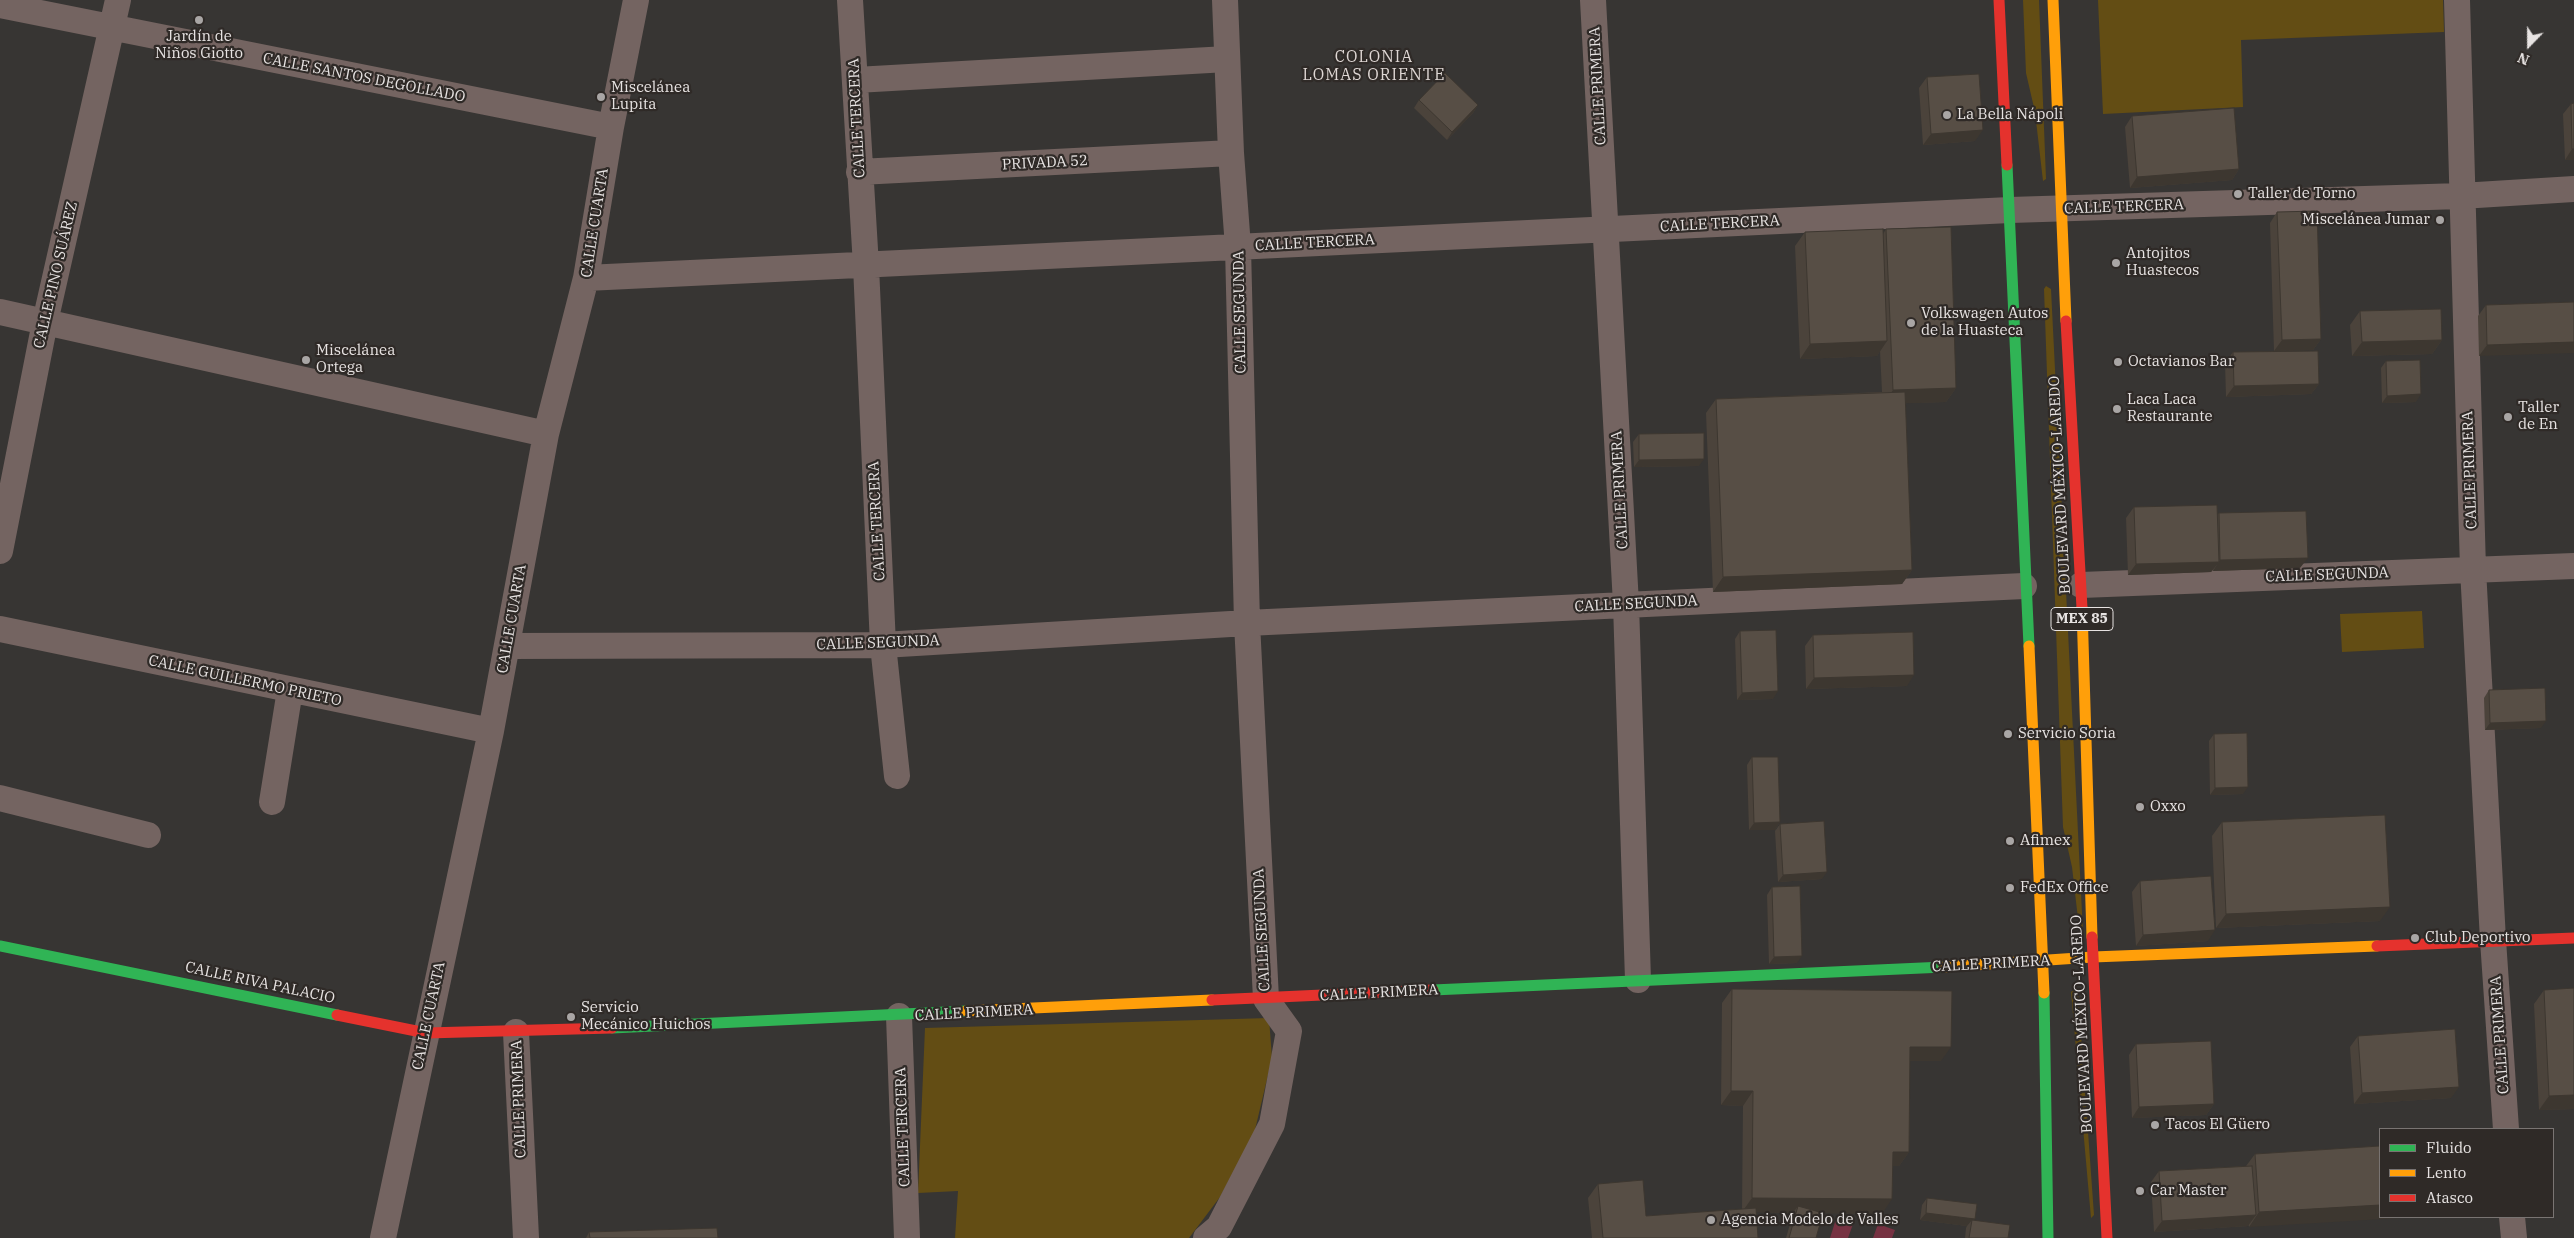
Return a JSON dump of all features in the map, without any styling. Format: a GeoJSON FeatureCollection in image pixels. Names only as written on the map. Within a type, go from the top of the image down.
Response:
{"type":"FeatureCollection","features":[{"type":"Feature","properties":{"kind":"street","name":"CALLE PINO SUÁREZ"},"geometry":{"type":"LineString","coordinates":[[0,551],[2,525],[45,322],[118,0]]}},
{"type":"Feature","properties":{"kind":"street","name":"CALLE CUARTA"},"geometry":{"type":"LineString","coordinates":[[383,1238],[491,731],[546,434],[586,278],[610,127],[636,0]]}},
{"type":"Feature","properties":{"kind":"street","name":"CALLE TERCERA"},"geometry":{"type":"LineString","coordinates":[[850,0],[866,266],[883,645],[897,776]]}},
{"type":"Feature","properties":{"kind":"street","name":"CALLE SEGUNDA"},"geometry":{"type":"LineString","coordinates":[[1206,1238],[1219,1227],[1272,1124],[1289,1031],[1266,999],[1247,623],[1238,247],[1231,153],[1225,0]]}},
{"type":"Feature","properties":{"kind":"street","name":"CALLE PRIMERA"},"geometry":{"type":"LineString","coordinates":[[1593,0],[1626,604],[1638,980]]}},
{"type":"Feature","properties":{"kind":"street"},"geometry":{"type":"LineString","coordinates":[[1999,0],[2010,210],[2024,586],[2043,962],[2048,1238]]}},
{"type":"Feature","properties":{"kind":"street","name":"BOULEVARD MÉXICO-LAREDO"},"geometry":{"type":"LineString","coordinates":[[2053,0],[2060,209],[2081,585],[2093,956],[2107,1238]]}},
{"type":"Feature","properties":{"kind":"street","name":"CALLE PRIMERA"},"geometry":{"type":"LineString","coordinates":[[2457,0],[2461,196],[2473,569],[2493,940],[2506,1128]]}},
{"type":"Feature","properties":{"kind":"street","name":"CALLE SANTOS DEGOLLADO"},"geometry":{"type":"LineString","coordinates":[[0,6],[610,127]]}},
{"type":"Feature","properties":{"kind":"street"},"geometry":{"type":"LineString","coordinates":[[856,80],[1227,58]]}},
{"type":"Feature","properties":{"kind":"street","name":"PRIVADA 52"},"geometry":{"type":"LineString","coordinates":[[859,172],[1231,153]]}},
{"type":"Feature","properties":{"kind":"street","name":"CALLE TERCERA"},"geometry":{"type":"LineString","coordinates":[[586,278],[2010,210],[2461,196],[2574,189]]}},
{"type":"Feature","properties":{"kind":"street"},"geometry":{"type":"LineString","coordinates":[[0,312],[546,434]]}},
{"type":"Feature","properties":{"kind":"street","name":"CALLE SEGUNDA"},"geometry":{"type":"LineString","coordinates":[[2081,585],[2574,566]]}},
{"type":"Feature","properties":{"kind":"street","name":"CALLE SEGUNDA"},"geometry":{"type":"LineString","coordinates":[[508,646],[883,645],[1247,623],[2024,586]]}},
{"type":"Feature","properties":{"kind":"street","name":"CALLE GUILLERMO PRIETO"},"geometry":{"type":"LineString","coordinates":[[0,629],[491,731]]}},
{"type":"Feature","properties":{"kind":"street"},"geometry":{"type":"LineString","coordinates":[[272,802],[290,690]]}},
{"type":"Feature","properties":{"kind":"street"},"geometry":{"type":"LineString","coordinates":[[0,798],[148,835]]}},
{"type":"Feature","properties":{"kind":"street","name":"CALLE PRIMERA"},"geometry":{"type":"LineString","coordinates":[[526,1238],[516,1032],[900,1016],[2043,962],[2093,956],[2574,938]]}},
{"type":"Feature","properties":{"kind":"street","name":"CALLE RIVA PALACIO"},"geometry":{"type":"LineString","coordinates":[[0,946],[426,1032],[516,1032]]}},
{"type":"Feature","properties":{"kind":"street","name":"CALLE TERCERA"},"geometry":{"type":"LineString","coordinates":[[900,1016],[907,1238]]}},
{"type":"Feature","properties":{"kind":"street"},"geometry":{"type":"LineString","coordinates":[[2512,1218],[2514,1238]]}},
{"type":"Feature","properties":{"kind":"shaded area"},"geometry":{"type":"Polygon","coordinates":[[[2023,0],[2039,0],[2046,179],[2043,181],[2035,112],[2026,73],[2023,0]]]}},
{"type":"Feature","properties":{"kind":"shaded area"},"geometry":{"type":"Polygon","coordinates":[[[2098,0],[2443,0],[2444,32],[2241,40],[2243,107],[2103,114],[2098,0]]]}},
{"type":"Feature","properties":{"kind":"shaded area"},"geometry":{"type":"Polygon","coordinates":[[[2046,286],[2051,289],[2083,933],[2080,936],[2072,867],[2063,827],[2044,289],[2046,286]]]}},
{"type":"Feature","properties":{"kind":"shaded area"},"geometry":{"type":"Polygon","coordinates":[[[2422,611],[2424,648],[2342,652],[2340,614],[2422,611]]]}},
{"type":"Feature","properties":{"kind":"shaded area"},"geometry":{"type":"Polygon","coordinates":[[[2074,990],[2078,992],[2094,1215],[2091,1218],[2071,992],[2074,990]]]}},
{"type":"Feature","properties":{"kind":"shaded area"},"geometry":{"type":"Polygon","coordinates":[[[1269,1018],[1272,1058],[1254,1134],[1220,1197],[1189,1238],[955,1238],[958,1191],[918,1193],[925,1028],[1269,1018]]]}},
{"type":"Feature","properties":{"kind":"shaded area"},"geometry":{"type":"Polygon","coordinates":[[[1836,1219],[1853,1224],[1848,1238],[1830,1238],[1836,1219]]]}},
{"type":"Feature","properties":{"kind":"shaded area"},"geometry":{"type":"Polygon","coordinates":[[[1878,1224],[1895,1230],[1892,1238],[1873,1238],[1878,1224]]]}},
{"type":"Feature","properties":{"kind":"building"},"geometry":{"type":"Polygon","coordinates":[[[1445,73],[1478,105],[1452,132],[1419,100],[1445,73]]]}},
{"type":"Feature","properties":{"kind":"building","name":"La Bella Nápoli"},"geometry":{"type":"Polygon","coordinates":[[[1979,74],[1983,130],[1931,134],[1927,77],[1979,74]]]}},
{"type":"Feature","properties":{"kind":"building"},"geometry":{"type":"Polygon","coordinates":[[[2574,103],[2574,149],[2572,149],[2571,104],[2574,103]]]}},
{"type":"Feature","properties":{"kind":"building"},"geometry":{"type":"Polygon","coordinates":[[[2234,108],[2239,169],[2137,177],[2132,116],[2234,108]]]}},
{"type":"Feature","properties":{"kind":"building"},"geometry":{"type":"Polygon","coordinates":[[[2317,211],[2321,339],[2282,340],[2277,212],[2317,211]]]}},
{"type":"Feature","properties":{"kind":"building","name":"Volkswagen Autos de la Huasteca"},"geometry":{"type":"Polygon","coordinates":[[[1951,227],[1956,388],[1893,390],[1886,229],[1951,227]]]}},
{"type":"Feature","properties":{"kind":"building"},"geometry":{"type":"Polygon","coordinates":[[[1883,229],[1887,341],[1810,344],[1805,232],[1883,229]]]}},
{"type":"Feature","properties":{"kind":"building"},"geometry":{"type":"Polygon","coordinates":[[[2574,302],[2574,342],[2487,345],[2486,305],[2574,302]]]}},
{"type":"Feature","properties":{"kind":"building"},"geometry":{"type":"Polygon","coordinates":[[[2441,309],[2442,340],[2362,342],[2360,311],[2441,309]]]}},
{"type":"Feature","properties":{"kind":"building"},"geometry":{"type":"Polygon","coordinates":[[[2318,351],[2319,384],[2234,386],[2233,352],[2318,351]]]}},
{"type":"Feature","properties":{"kind":"building"},"geometry":{"type":"Polygon","coordinates":[[[2420,360],[2421,394],[2387,396],[2386,361],[2420,360]]]}},
{"type":"Feature","properties":{"kind":"building"},"geometry":{"type":"Polygon","coordinates":[[[1905,392],[1912,570],[1723,577],[1716,399],[1905,392]]]}},
{"type":"Feature","properties":{"kind":"building"},"geometry":{"type":"Polygon","coordinates":[[[1704,433],[1704,459],[1639,460],[1639,434],[1704,433]]]}},
{"type":"Feature","properties":{"kind":"building"},"geometry":{"type":"Polygon","coordinates":[[[2217,505],[2219,562],[2136,564],[2134,507],[2217,505]]]}},
{"type":"Feature","properties":{"kind":"building"},"geometry":{"type":"Polygon","coordinates":[[[2306,511],[2308,558],[2220,560],[2219,513],[2306,511]]]}},
{"type":"Feature","properties":{"kind":"building"},"geometry":{"type":"Polygon","coordinates":[[[1776,630],[1778,691],[1742,693],[1740,631],[1776,630]]]}},
{"type":"Feature","properties":{"kind":"building"},"geometry":{"type":"Polygon","coordinates":[[[1913,632],[1914,675],[1814,678],[1813,635],[1913,632]]]}},
{"type":"Feature","properties":{"kind":"building"},"geometry":{"type":"Polygon","coordinates":[[[2545,688],[2546,721],[2490,723],[2489,690],[2545,688]]]}},
{"type":"Feature","properties":{"kind":"building"},"geometry":{"type":"Polygon","coordinates":[[[2247,733],[2248,787],[2215,788],[2214,734],[2247,733]]]}},
{"type":"Feature","properties":{"kind":"building"},"geometry":{"type":"Polygon","coordinates":[[[1752,757],[1778,757],[1780,822],[1754,823],[1752,757]]]}},
{"type":"Feature","properties":{"kind":"building"},"geometry":{"type":"Polygon","coordinates":[[[2385,815],[2390,907],[2226,914],[2222,822],[2385,815]]]}},
{"type":"Feature","properties":{"kind":"building"},"geometry":{"type":"Polygon","coordinates":[[[1824,821],[1827,872],[1783,875],[1780,824],[1824,821]]]}},
{"type":"Feature","properties":{"kind":"building"},"geometry":{"type":"Polygon","coordinates":[[[2211,876],[2215,930],[2143,935],[2140,881],[2211,876]]]}},
{"type":"Feature","properties":{"kind":"building"},"geometry":{"type":"Polygon","coordinates":[[[1800,886],[1802,956],[1774,957],[1772,887],[1800,886]]]}},
{"type":"Feature","properties":{"kind":"building"},"geometry":{"type":"Polygon","coordinates":[[[2574,988],[2574,1095],[2549,1096],[2544,990],[2574,988]]]}},
{"type":"Feature","properties":{"kind":"building"},"geometry":{"type":"Polygon","coordinates":[[[1732,989],[1952,991],[1951,1047],[1910,1047],[1909,1152],[1893,1152],[1892,1199],[1752,1198],[1753,1091],[1731,1091],[1732,989]]]}},
{"type":"Feature","properties":{"kind":"building"},"geometry":{"type":"Polygon","coordinates":[[[2455,1029],[2459,1087],[2362,1093],[2358,1036],[2455,1029]]]}},
{"type":"Feature","properties":{"kind":"building"},"geometry":{"type":"Polygon","coordinates":[[[2211,1041],[2214,1104],[2139,1107],[2136,1044],[2211,1041]]]}},
{"type":"Feature","properties":{"kind":"building"},"geometry":{"type":"Polygon","coordinates":[[[2379,1146],[2379,1205],[2259,1212],[2255,1154],[2379,1146]]]}},
{"type":"Feature","properties":{"kind":"building"},"geometry":{"type":"Polygon","coordinates":[[[2252,1166],[2256,1215],[2162,1221],[2159,1171],[2252,1166]]]}},
{"type":"Feature","properties":{"kind":"building"},"geometry":{"type":"Polygon","coordinates":[[[1643,1180],[1646,1216],[1756,1208],[1758,1238],[1603,1238],[1598,1184],[1643,1180]]]}},
{"type":"Feature","properties":{"kind":"building"},"geometry":{"type":"Polygon","coordinates":[[[1927,1198],[1977,1204],[1975,1219],[1926,1213],[1927,1198]]]}},
{"type":"Feature","properties":{"kind":"building"},"geometry":{"type":"Polygon","coordinates":[[[1798,1206],[1823,1213],[1816,1238],[1789,1238],[1798,1206]]]}},
{"type":"Feature","properties":{"kind":"building"},"geometry":{"type":"Polygon","coordinates":[[[1972,1220],[2010,1225],[2008,1238],[1969,1238],[1972,1220]]]}},
{"type":"Feature","properties":{"kind":"building"},"geometry":{"type":"Polygon","coordinates":[[[717,1228],[718,1238],[590,1238],[589,1232],[717,1228]]]}},
{"type":"Feature","properties":{"kind":"traffic: fast"},"geometry":{"type":"LineString","coordinates":[[2007,165],[2029,646]]}},
{"type":"Feature","properties":{"kind":"traffic: fast"},"geometry":{"type":"LineString","coordinates":[[0,946],[337,1015]]}},
{"type":"Feature","properties":{"kind":"traffic: fast"},"geometry":{"type":"LineString","coordinates":[[1433,990],[1944,967]]}},
{"type":"Feature","properties":{"kind":"traffic: fast"},"geometry":{"type":"LineString","coordinates":[[2044,993],[2048,1238]]}},
{"type":"Feature","properties":{"kind":"traffic: fast"},"geometry":{"type":"LineString","coordinates":[[612,1028],[966,1011]]}},
{"type":"Feature","properties":{"kind":"traffic: slow"},"geometry":{"type":"LineString","coordinates":[[2053,0],[2066,321]]}},
{"type":"Feature","properties":{"kind":"traffic: slow"},"geometry":{"type":"LineString","coordinates":[[2082,608],[2092,937]]}},
{"type":"Feature","properties":{"kind":"traffic: slow"},"geometry":{"type":"LineString","coordinates":[[2029,646],[2044,993]]}},
{"type":"Feature","properties":{"kind":"traffic: slow"},"geometry":{"type":"LineString","coordinates":[[1944,967],[2093,957],[2377,946]]}},
{"type":"Feature","properties":{"kind":"traffic: slow"},"geometry":{"type":"LineString","coordinates":[[966,1011],[1212,1000]]}},
{"type":"Feature","properties":{"kind":"traffic: jam"},"geometry":{"type":"LineString","coordinates":[[1999,0],[2007,165]]}},
{"type":"Feature","properties":{"kind":"traffic: jam"},"geometry":{"type":"LineString","coordinates":[[2066,321],[2082,608]]}},
{"type":"Feature","properties":{"kind":"traffic: jam"},"geometry":{"type":"LineString","coordinates":[[2092,937],[2107,1238]]}},
{"type":"Feature","properties":{"kind":"traffic: jam"},"geometry":{"type":"LineString","coordinates":[[2377,946],[2574,938]]}},
{"type":"Feature","properties":{"kind":"traffic: jam"},"geometry":{"type":"LineString","coordinates":[[1212,1000],[1433,990]]}},
{"type":"Feature","properties":{"kind":"traffic: jam"},"geometry":{"type":"LineString","coordinates":[[337,1015],[426,1033],[612,1028]]}},
{"type":"Feature","properties":{"kind":"place","name":"Jardín de Niños Giotto"},"geometry":{"type":"Point","coordinates":[199,20]}},
{"type":"Feature","properties":{"kind":"place","name":"Miscelánea Lupita"},"geometry":{"type":"Point","coordinates":[601,97]}},
{"type":"Feature","properties":{"kind":"place","name":"La Bella Nápoli"},"geometry":{"type":"Point","coordinates":[1947,115]}},
{"type":"Feature","properties":{"kind":"place","name":"Taller de Torno"},"geometry":{"type":"Point","coordinates":[2238,194]}},
{"type":"Feature","properties":{"kind":"place","name":"Miscelánea Jumar"},"geometry":{"type":"Point","coordinates":[2440,220]}},
{"type":"Feature","properties":{"kind":"place","name":"Antojitos Huastecos"},"geometry":{"type":"Point","coordinates":[2116,263]}},
{"type":"Feature","properties":{"kind":"place","name":"Volkswagen Autos de la Huasteca"},"geometry":{"type":"Point","coordinates":[1911,323]}},
{"type":"Feature","properties":{"kind":"place","name":"Miscelánea Ortega"},"geometry":{"type":"Point","coordinates":[306,360]}},
{"type":"Feature","properties":{"kind":"place","name":"Octavianos Bar"},"geometry":{"type":"Point","coordinates":[2118,362]}},
{"type":"Feature","properties":{"kind":"place","name":"Laca Laca Restaurante"},"geometry":{"type":"Point","coordinates":[2117,409]}},
{"type":"Feature","properties":{"kind":"place","name":"Taller de En"},"geometry":{"type":"Point","coordinates":[2508,417]}},
{"type":"Feature","properties":{"kind":"place","name":"Servicio Soria"},"geometry":{"type":"Point","coordinates":[2008,734]}},
{"type":"Feature","properties":{"kind":"place","name":"Oxxo"},"geometry":{"type":"Point","coordinates":[2140,807]}},
{"type":"Feature","properties":{"kind":"place","name":"Afimex"},"geometry":{"type":"Point","coordinates":[2010,841]}},
{"type":"Feature","properties":{"kind":"place","name":"FedEx Office"},"geometry":{"type":"Point","coordinates":[2010,888]}},
{"type":"Feature","properties":{"kind":"place","name":"Club Deportivo"},"geometry":{"type":"Point","coordinates":[2415,938]}},
{"type":"Feature","properties":{"kind":"place","name":"Servicio Mecánico Huichos"},"geometry":{"type":"Point","coordinates":[571,1017]}},
{"type":"Feature","properties":{"kind":"place","name":"Tacos El Güero"},"geometry":{"type":"Point","coordinates":[2155,1125]}},
{"type":"Feature","properties":{"kind":"place","name":"Car Master"},"geometry":{"type":"Point","coordinates":[2140,1191]}},
{"type":"Feature","properties":{"kind":"place","name":"Agencia Modelo de Valles"},"geometry":{"type":"Point","coordinates":[1711,1220]}},
{"type":"Feature","properties":{"kind":"district","name":"COLONIA LOMAS ORIENTE"},"geometry":{"type":"Point","coordinates":[1374,66]}}]}
